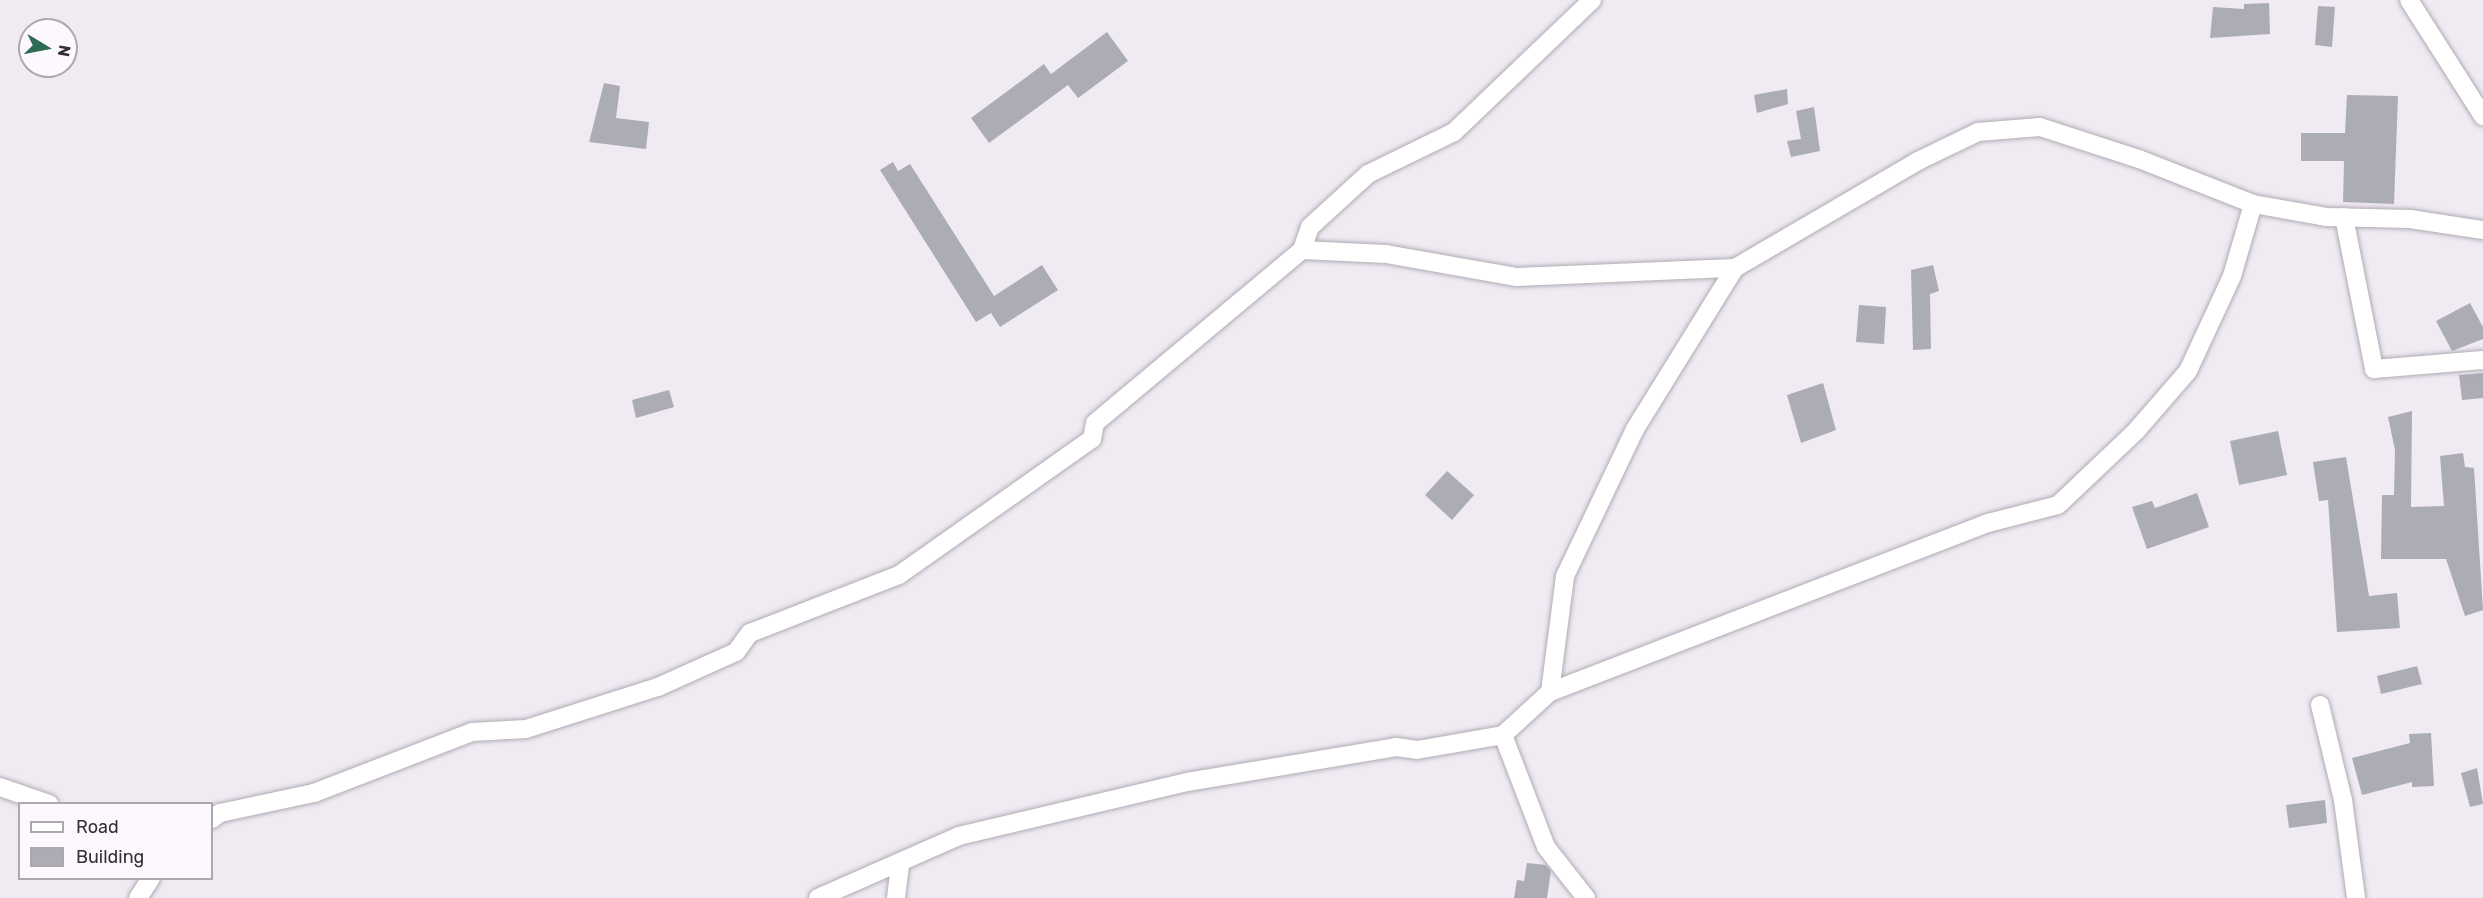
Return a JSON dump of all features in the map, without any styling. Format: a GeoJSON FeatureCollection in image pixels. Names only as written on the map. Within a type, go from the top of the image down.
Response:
{"type":"FeatureCollection","features":[{"type":"Feature","properties":{"kind":"street"},"geometry":{"type":"LineString","coordinates":[[213,818],[220,813],[314,793],[472,732],[526,729],[658,687],[736,652],[750,633],[899,575],[1092,439],[1095,423],[1302,250],[1310,227],[1368,174],[1455,132],[1592,0]]}},
{"type":"Feature","properties":{"kind":"street"},"geometry":{"type":"LineString","coordinates":[[2409,0],[2483,117]]}},
{"type":"Feature","properties":{"kind":"street"},"geometry":{"type":"LineString","coordinates":[[1550,692],[1565,576],[1635,429],[1735,268],[1918,161],[1978,132],[2040,127],[2139,159],[2253,204],[2344,217],[2410,219],[2483,230]]}},
{"type":"Feature","properties":{"kind":"street"},"geometry":{"type":"LineString","coordinates":[[818,898],[959,836],[1187,782],[1396,747],[1417,750],[1503,735],[1550,692],[1988,523],[2058,505],[2136,431],[2188,371],[2232,276],[2253,204]]}},
{"type":"Feature","properties":{"kind":"street"},"geometry":{"type":"LineString","coordinates":[[2344,217],[2374,369],[2483,360]]}},
{"type":"Feature","properties":{"kind":"street"},"geometry":{"type":"LineString","coordinates":[[1302,250],[1386,254],[1517,277],[1735,268]]}},
{"type":"Feature","properties":{"kind":"street"},"geometry":{"type":"LineString","coordinates":[[2320,705],[2343,800],[2356,898]]}},
{"type":"Feature","properties":{"kind":"street"},"geometry":{"type":"LineString","coordinates":[[1503,735],[1546,847],[1586,898]]}},
{"type":"Feature","properties":{"kind":"street"},"geometry":{"type":"LineString","coordinates":[[0,787],[43,802]]}},
{"type":"Feature","properties":{"kind":"street"},"geometry":{"type":"LineString","coordinates":[[896,898],[900,862]]}},
{"type":"Feature","properties":{"kind":"street"},"geometry":{"type":"LineString","coordinates":[[138,898],[150,880]]}},
{"type":"Feature","properties":{"kind":"building"},"geometry":{"type":"Polygon","coordinates":[[[2269,3],[2270,34],[2210,38],[2213,7],[2244,9],[2244,4],[2269,3]]]}},
{"type":"Feature","properties":{"kind":"building"},"geometry":{"type":"Polygon","coordinates":[[[2318,6],[2335,7],[2332,47],[2315,45],[2318,6]]]}},
{"type":"Feature","properties":{"kind":"building"},"geometry":{"type":"Polygon","coordinates":[[[1107,32],[1128,61],[1078,98],[1068,85],[989,143],[971,118],[1044,64],[1051,74],[1107,32]]]}},
{"type":"Feature","properties":{"kind":"building"},"geometry":{"type":"Polygon","coordinates":[[[604,83],[620,86],[616,118],[649,122],[646,149],[589,142],[604,83]]]}},
{"type":"Feature","properties":{"kind":"building"},"geometry":{"type":"Polygon","coordinates":[[[1787,89],[1788,104],[1757,113],[1754,95],[1787,89]]]}},
{"type":"Feature","properties":{"kind":"building"},"geometry":{"type":"Polygon","coordinates":[[[2347,95],[2398,96],[2394,204],[2343,202],[2344,161],[2301,161],[2301,133],[2345,133],[2347,95]]]}},
{"type":"Feature","properties":{"kind":"building"},"geometry":{"type":"Polygon","coordinates":[[[1814,107],[1820,151],[1791,157],[1787,141],[1801,139],[1796,111],[1814,107]]]}},
{"type":"Feature","properties":{"kind":"building"},"geometry":{"type":"Polygon","coordinates":[[[893,162],[898,171],[910,164],[994,296],[1042,265],[1058,290],[1000,327],[991,313],[976,322],[880,170],[893,162]]]}},
{"type":"Feature","properties":{"kind":"building"},"geometry":{"type":"Polygon","coordinates":[[[1933,265],[1939,291],[1930,294],[1931,349],[1913,350],[1911,270],[1933,265]]]}},
{"type":"Feature","properties":{"kind":"building"},"geometry":{"type":"Polygon","coordinates":[[[2470,303],[2483,327],[2483,339],[2452,351],[2436,321],[2470,303]]]}},
{"type":"Feature","properties":{"kind":"building"},"geometry":{"type":"Polygon","coordinates":[[[1859,305],[1886,307],[1884,344],[1856,342],[1859,305]]]}},
{"type":"Feature","properties":{"kind":"building"},"geometry":{"type":"Polygon","coordinates":[[[2483,373],[2483,398],[2462,400],[2459,375],[2483,373]]]}},
{"type":"Feature","properties":{"kind":"building"},"geometry":{"type":"Polygon","coordinates":[[[1823,383],[1836,430],[1801,443],[1787,395],[1823,383]]]}},
{"type":"Feature","properties":{"kind":"building"},"geometry":{"type":"Polygon","coordinates":[[[669,390],[674,407],[636,418],[632,400],[669,390]]]}},
{"type":"Feature","properties":{"kind":"building"},"geometry":{"type":"Polygon","coordinates":[[[2412,411],[2411,507],[2444,506],[2440,456],[2463,453],[2465,467],[2474,468],[2483,610],[2465,616],[2446,559],[2381,559],[2382,495],[2394,495],[2395,450],[2388,417],[2412,411]]]}},
{"type":"Feature","properties":{"kind":"building"},"geometry":{"type":"Polygon","coordinates":[[[2278,431],[2287,475],[2239,485],[2230,441],[2278,431]]]}},
{"type":"Feature","properties":{"kind":"building"},"geometry":{"type":"Polygon","coordinates":[[[2346,457],[2369,596],[2397,593],[2400,628],[2337,632],[2328,500],[2319,501],[2313,462],[2346,457]]]}},
{"type":"Feature","properties":{"kind":"building"},"geometry":{"type":"Polygon","coordinates":[[[1447,471],[1474,495],[1452,520],[1425,495],[1447,471]]]}},
{"type":"Feature","properties":{"kind":"building"},"geometry":{"type":"Polygon","coordinates":[[[2197,493],[2209,527],[2147,549],[2132,507],[2152,501],[2155,508],[2197,493]]]}},
{"type":"Feature","properties":{"kind":"building"},"geometry":{"type":"Polygon","coordinates":[[[2417,666],[2422,684],[2381,694],[2377,676],[2417,666]]]}},
{"type":"Feature","properties":{"kind":"building"},"geometry":{"type":"Polygon","coordinates":[[[2431,733],[2434,786],[2412,787],[2412,782],[2362,795],[2352,758],[2410,743],[2409,734],[2431,733]]]}},
{"type":"Feature","properties":{"kind":"building"},"geometry":{"type":"Polygon","coordinates":[[[2477,768],[2483,804],[2470,807],[2461,773],[2477,768]]]}},
{"type":"Feature","properties":{"kind":"building"},"geometry":{"type":"Polygon","coordinates":[[[2325,800],[2327,823],[2289,828],[2286,805],[2325,800]]]}},
{"type":"Feature","properties":{"kind":"building"},"geometry":{"type":"Polygon","coordinates":[[[1527,863],[1546,865],[1551,871],[1547,898],[1514,898],[1517,880],[1524,881],[1527,863]]]}}]}
